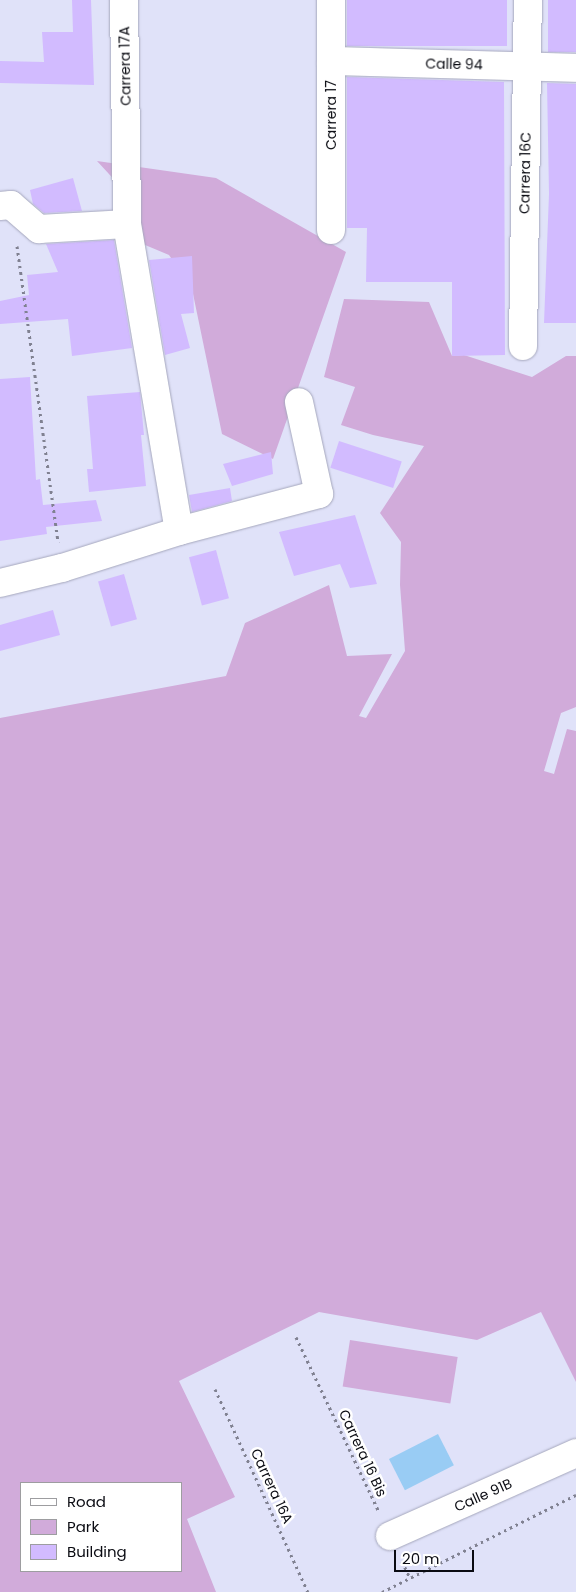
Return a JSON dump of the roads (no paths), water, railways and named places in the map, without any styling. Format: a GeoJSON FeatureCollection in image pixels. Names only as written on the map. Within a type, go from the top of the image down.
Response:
{"type":"FeatureCollection","features":[{"type":"Feature","properties":{"kind":"street","name":"Carrera 17A"},"geometry":{"type":"LineString","coordinates":[[124,0],[127,224],[179,531]]}},
{"type":"Feature","properties":{"kind":"street","name":"Carrera 17"},"geometry":{"type":"LineString","coordinates":[[330,0],[331,230]]}},
{"type":"Feature","properties":{"kind":"street","name":"Carrera 16C"},"geometry":{"type":"LineString","coordinates":[[523,346],[528,0]]}},
{"type":"Feature","properties":{"kind":"street","name":"Calle 94"},"geometry":{"type":"LineString","coordinates":[[331,61],[576,68]]}},
{"type":"Feature","properties":{"kind":"street"},"geometry":{"type":"LineString","coordinates":[[6,205],[39,229],[127,224]]}},
{"type":"Feature","properties":{"kind":"street"},"geometry":{"type":"LineString","coordinates":[[0,583],[62,568],[179,531],[320,494],[299,402]]}},
{"type":"Feature","properties":{"kind":"street","name":"Calle 91B"},"geometry":{"type":"LineString","coordinates":[[390,1536],[576,1453]]}},
{"type":"Feature","properties":{"kind":"water"},"geometry":{"type":"Polygon","coordinates":[[[438,1434],[454,1465],[405,1490],[389,1459],[438,1434]]]}}]}
